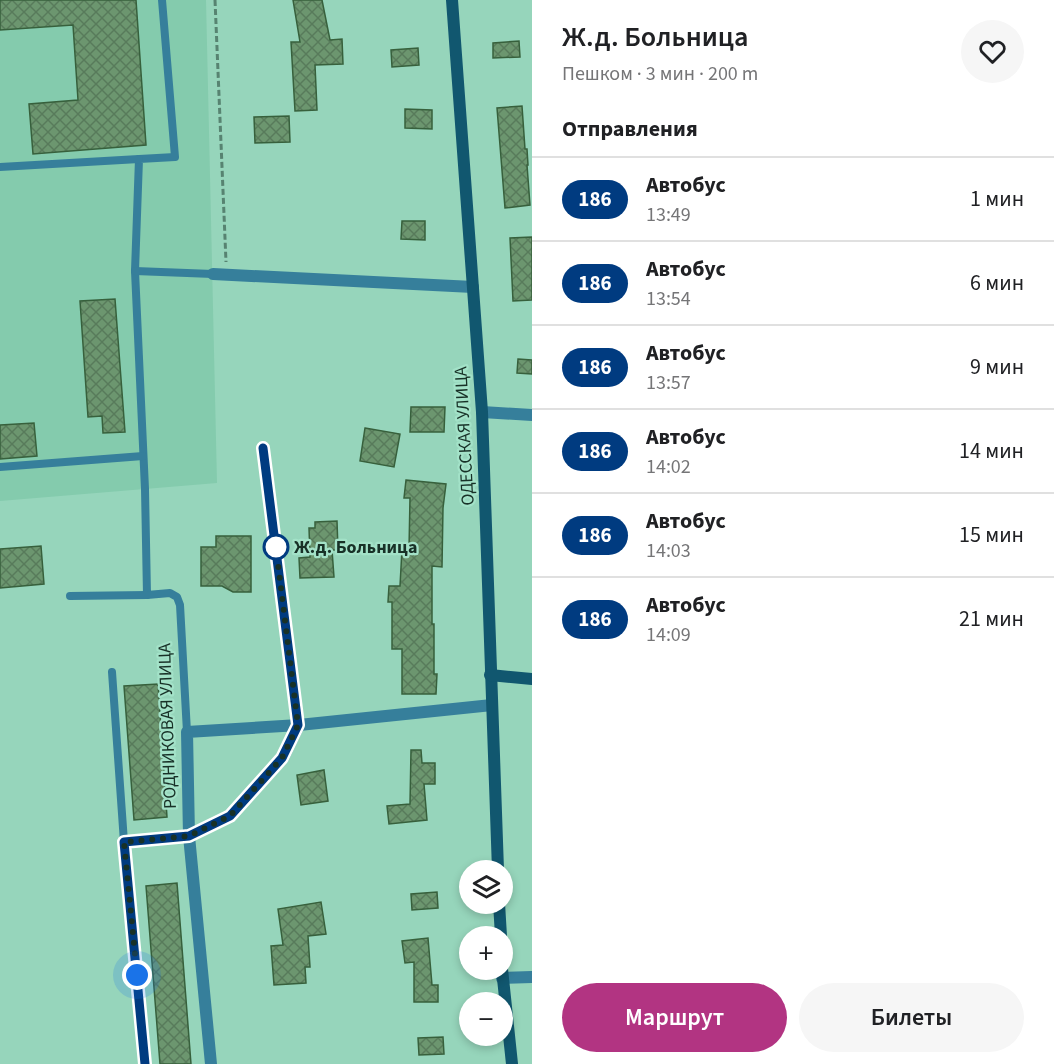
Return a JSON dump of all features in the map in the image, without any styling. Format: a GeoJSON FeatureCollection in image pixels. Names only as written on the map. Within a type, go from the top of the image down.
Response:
{"type":"FeatureCollection","features":[{"type":"Feature","properties":{"kind":"main road","name":"ОДЕССКАЯ УЛИЦА"},"geometry":{"type":"LineString","coordinates":[[452,0],[482,412],[498,860]]}},
{"type":"Feature","properties":{"kind":"main road"},"geometry":{"type":"LineString","coordinates":[[490,675],[532,679]]}},
{"type":"Feature","properties":{"kind":"main road"},"geometry":{"type":"LineString","coordinates":[[503,980],[512,1064]]}},
{"type":"Feature","properties":{"kind":"street"},"geometry":{"type":"LineString","coordinates":[[213,274],[473,287]]}},
{"type":"Feature","properties":{"kind":"street"},"geometry":{"type":"LineString","coordinates":[[482,412],[532,415]]}},
{"type":"Feature","properties":{"kind":"street"},"geometry":{"type":"LineString","coordinates":[[187,732],[298,725],[492,705]]}},
{"type":"Feature","properties":{"kind":"street"},"geometry":{"type":"LineString","coordinates":[[189,836],[230,816],[282,758],[298,725]]}},
{"type":"Feature","properties":{"kind":"street","name":"РОДНИКОВАЯ УЛИЦА"},"geometry":{"type":"LineString","coordinates":[[187,732],[189,836],[211,1064]]}},
{"type":"Feature","properties":{"kind":"street"},"geometry":{"type":"LineString","coordinates":[[513,975],[532,977]]}},
{"type":"Feature","properties":{"kind":"lane"},"geometry":{"type":"LineString","coordinates":[[0,167],[175,158],[162,0]]}},
{"type":"Feature","properties":{"kind":"lane"},"geometry":{"type":"LineString","coordinates":[[70,596],[147,595],[145,489],[135,271],[139,159]]}},
{"type":"Feature","properties":{"kind":"lane"},"geometry":{"type":"LineString","coordinates":[[135,271],[213,274]]}},
{"type":"Feature","properties":{"kind":"lane"},"geometry":{"type":"LineString","coordinates":[[263,448],[298,725]]}},
{"type":"Feature","properties":{"kind":"lane"},"geometry":{"type":"LineString","coordinates":[[0,467],[143,456]]}},
{"type":"Feature","properties":{"kind":"lane","name":"РОДНИКОВАЯ УЛИЦА"},"geometry":{"type":"LineString","coordinates":[[147,595],[170,593],[177,597],[180,605],[187,732]]}},
{"type":"Feature","properties":{"kind":"lane"},"geometry":{"type":"LineString","coordinates":[[112,672],[124,842],[145,1064]]}},
{"type":"Feature","properties":{"kind":"lane"},"geometry":{"type":"LineString","coordinates":[[124,842],[189,836]]}},
{"type":"Feature","properties":{"kind":"path"},"geometry":{"type":"LineString","coordinates":[[215,0],[227,275]]}},
{"type":"Feature","properties":{"kind":"shaded area"},"geometry":{"type":"Polygon","coordinates":[[[0,0],[206,0],[217,483],[0,501],[0,0]]]}},
{"type":"Feature","properties":{"kind":"building"},"geometry":{"type":"Polygon","coordinates":[[[0,0],[136,0],[146,145],[33,154],[29,104],[78,100],[73,25],[0,30],[0,0]]]}},
{"type":"Feature","properties":{"kind":"building"},"geometry":{"type":"Polygon","coordinates":[[[293,0],[322,0],[330,40],[342,39],[343,64],[315,65],[317,110],[295,111],[291,42],[300,42],[293,0]]]}},
{"type":"Feature","properties":{"kind":"building"},"geometry":{"type":"Polygon","coordinates":[[[519,41],[520,57],[493,58],[493,43],[519,41]]]}},
{"type":"Feature","properties":{"kind":"building"},"geometry":{"type":"Polygon","coordinates":[[[418,48],[419,65],[392,67],[391,50],[418,48]]]}},
{"type":"Feature","properties":{"kind":"building"},"geometry":{"type":"Polygon","coordinates":[[[522,106],[530,205],[505,208],[497,108],[522,106]]]}},
{"type":"Feature","properties":{"kind":"building"},"geometry":{"type":"Polygon","coordinates":[[[405,109],[432,110],[432,129],[405,128],[405,109]]]}},
{"type":"Feature","properties":{"kind":"building"},"geometry":{"type":"Polygon","coordinates":[[[289,116],[290,142],[255,143],[254,117],[289,116]]]}},
{"type":"Feature","properties":{"kind":"building"},"geometry":{"type":"Polygon","coordinates":[[[402,221],[425,221],[425,240],[401,239],[402,221]]]}},
{"type":"Feature","properties":{"kind":"building"},"geometry":{"type":"Polygon","coordinates":[[[532,237],[532,300],[513,301],[510,238],[532,237]]]}},
{"type":"Feature","properties":{"kind":"building"},"geometry":{"type":"Polygon","coordinates":[[[115,299],[125,432],[103,433],[102,416],[88,417],[80,301],[115,299]]]}},
{"type":"Feature","properties":{"kind":"building"},"geometry":{"type":"Polygon","coordinates":[[[518,359],[532,360],[532,374],[517,373],[518,359]]]}},
{"type":"Feature","properties":{"kind":"building"},"geometry":{"type":"Polygon","coordinates":[[[411,407],[445,407],[444,432],[410,432],[411,407]]]}},
{"type":"Feature","properties":{"kind":"building"},"geometry":{"type":"Polygon","coordinates":[[[34,423],[37,456],[0,459],[0,425],[34,423]]]}},
{"type":"Feature","properties":{"kind":"building"},"geometry":{"type":"Polygon","coordinates":[[[365,428],[400,434],[394,467],[360,461],[365,428]]]}},
{"type":"Feature","properties":{"kind":"building"},"geometry":{"type":"Polygon","coordinates":[[[406,480],[446,484],[443,508],[442,567],[432,566],[432,624],[434,624],[434,674],[437,674],[436,694],[402,694],[402,649],[392,649],[392,602],[388,602],[389,586],[400,586],[402,549],[409,549],[410,498],[404,498],[406,480]]]}},
{"type":"Feature","properties":{"kind":"building"},"geometry":{"type":"Polygon","coordinates":[[[337,521],[338,550],[332,550],[334,577],[300,578],[299,558],[310,557],[309,528],[315,528],[315,522],[337,521]]]}},
{"type":"Feature","properties":{"kind":"building"},"geometry":{"type":"Polygon","coordinates":[[[216,536],[251,536],[251,592],[233,592],[222,586],[201,586],[201,547],[216,547],[216,536]]]}},
{"type":"Feature","properties":{"kind":"building"},"geometry":{"type":"Polygon","coordinates":[[[41,546],[44,584],[0,588],[0,549],[41,546]]]}},
{"type":"Feature","properties":{"kind":"building"},"geometry":{"type":"Polygon","coordinates":[[[158,684],[167,817],[134,820],[124,686],[158,684]]]}},
{"type":"Feature","properties":{"kind":"building"},"geometry":{"type":"Polygon","coordinates":[[[411,750],[421,750],[422,763],[435,763],[435,784],[424,784],[427,820],[389,824],[387,806],[410,804],[411,750]]]}},
{"type":"Feature","properties":{"kind":"building"},"geometry":{"type":"Polygon","coordinates":[[[324,770],[328,801],[301,805],[297,775],[324,770]]]}},
{"type":"Feature","properties":{"kind":"building"},"geometry":{"type":"Polygon","coordinates":[[[177,883],[191,1064],[160,1064],[146,886],[177,883]]]}},
{"type":"Feature","properties":{"kind":"building"},"geometry":{"type":"Polygon","coordinates":[[[437,892],[438,908],[412,910],[411,894],[437,892]]]}},
{"type":"Feature","properties":{"kind":"building"},"geometry":{"type":"Polygon","coordinates":[[[321,902],[326,934],[308,936],[310,967],[305,967],[306,983],[274,985],[271,946],[283,945],[278,909],[321,902]]]}},
{"type":"Feature","properties":{"kind":"building"},"geometry":{"type":"Polygon","coordinates":[[[428,938],[432,985],[438,985],[438,1002],[414,1002],[414,962],[405,963],[402,941],[428,938]]]}},
{"type":"Feature","properties":{"kind":"building"},"geometry":{"type":"Polygon","coordinates":[[[443,1037],[444,1054],[419,1055],[418,1038],[443,1037]]]}},
{"type":"Feature","properties":{"kind":"bus line","name":"186"},"geometry":{"type":"LineString","coordinates":[[145,1064],[124,842],[189,836],[230,816],[282,758],[298,725],[263,448]]}},
{"type":"Feature","properties":{"kind":"place","name":"Ж.д. Больница"},"geometry":{"type":"Point","coordinates":[276,547]}},
{"type":"Feature","properties":{"kind":"route"},"geometry":{"type":"LineString","coordinates":[[137,975],[124,842],[189,836],[230,816],[282,758],[298,725],[275,540],[276,547]]}}]}
